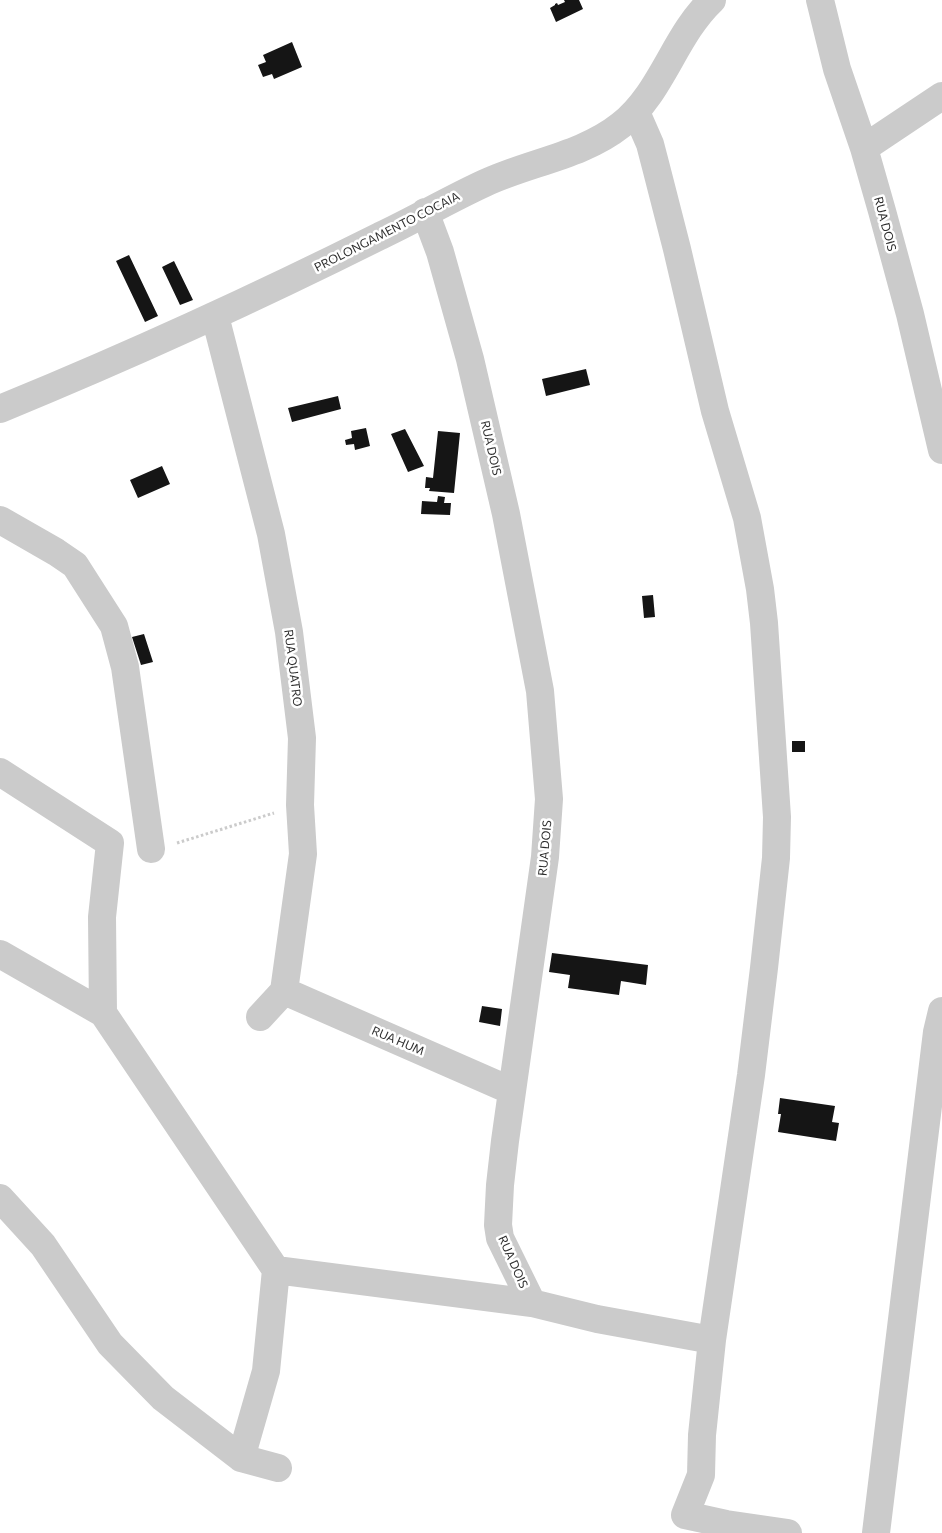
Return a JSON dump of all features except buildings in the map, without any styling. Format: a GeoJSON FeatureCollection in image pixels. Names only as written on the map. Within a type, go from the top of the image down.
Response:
{"type":"FeatureCollection","features":[{"type":"Feature","properties":{"kind":"street","name":"PROLONGAMENTO COCAIA"},"geometry":{"type":"LineString","coordinates":[[5,406],[215,316],[382,236],[425,212],[488,182],[580,148],[619,126],[636,112],[688,29],[702,9],[712,0]]}},
{"type":"Feature","properties":{"kind":"street","name":"RUA DOIS"},"geometry":{"type":"LineString","coordinates":[[820,0],[835,60],[864,148],[910,314],[942,450]]}},
{"type":"Feature","properties":{"kind":"street"},"geometry":{"type":"LineString","coordinates":[[864,148],[942,96]]}},
{"type":"Feature","properties":{"kind":"street"},"geometry":{"type":"LineString","coordinates":[[636,112],[650,144],[714,411],[746,518],[760,589],[763,615],[777,817],[771,907],[751,1075],[712,1340],[702,1435],[701,1475],[682,1524],[726,1524],[788,1533]]}},
{"type":"Feature","properties":{"kind":"street","name":"RUA DOIS"},"geometry":{"type":"LineString","coordinates":[[425,212],[440,252],[472,368],[506,514],[540,691],[549,799],[547,838],[538,917],[500,1185],[498,1226],[500,1238],[532,1303],[597,1319],[712,1340]]}},
{"type":"Feature","properties":{"kind":"street","name":"RUA QUATRO"},"geometry":{"type":"LineString","coordinates":[[215,316],[271,534],[290,632],[302,738],[300,805],[303,854],[284,991]]}},
{"type":"Feature","properties":{"kind":"street"},"geometry":{"type":"LineString","coordinates":[[0,520],[75,565],[114,626],[125,667],[151,850]]}},
{"type":"Feature","properties":{"kind":"street"},"geometry":{"type":"LineString","coordinates":[[0,772],[110,843],[102,918],[103,1012]]}},
{"type":"Feature","properties":{"kind":"street"},"geometry":{"type":"LineString","coordinates":[[0,954],[103,1012],[276,1270],[266,1371],[241,1458]]}},
{"type":"Feature","properties":{"kind":"street"},"geometry":{"type":"LineString","coordinates":[[260,1017],[284,991]]}},
{"type":"Feature","properties":{"kind":"street","name":"RUA HUM"},"geometry":{"type":"LineString","coordinates":[[284,991],[512,1091]]}},
{"type":"Feature","properties":{"kind":"street"},"geometry":{"type":"LineString","coordinates":[[876,1533],[936,1042],[942,1010]]}},
{"type":"Feature","properties":{"kind":"street"},"geometry":{"type":"LineString","coordinates":[[0,1198],[43,1245],[110,1344],[164,1398],[241,1458],[278,1468]]}},
{"type":"Feature","properties":{"kind":"street"},"geometry":{"type":"LineString","coordinates":[[276,1270],[532,1303]]}},
{"type":"Feature","properties":{"kind":"path"},"geometry":{"type":"LineString","coordinates":[[151,850],[300,805]]}}]}
